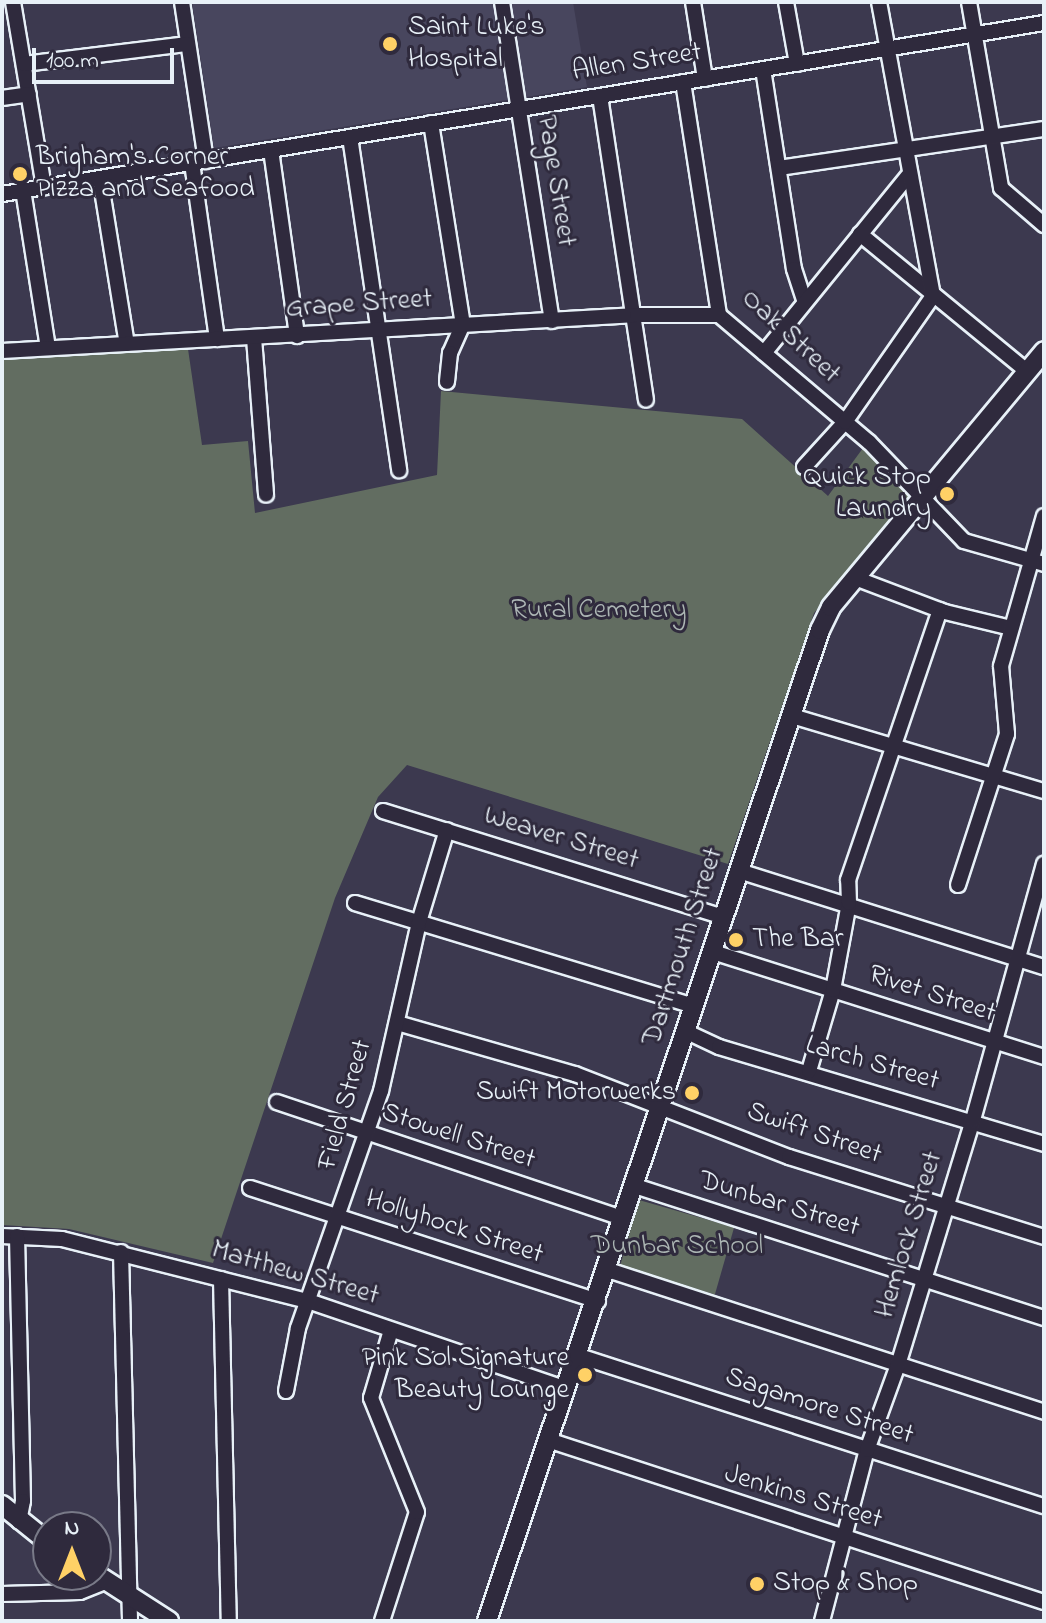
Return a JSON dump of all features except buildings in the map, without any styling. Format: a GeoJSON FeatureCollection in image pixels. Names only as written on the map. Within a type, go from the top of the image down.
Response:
{"type":"FeatureCollection","features":[{"type":"Feature","properties":{"kind":"main road","name":"Dartmouth Street"},"geometry":{"type":"LineString","coordinates":[[487,1621],[598,1301],[820,630],[855,578],[1044,351]]}},
{"type":"Feature","properties":{"kind":"main road"},"geometry":{"type":"LineString","coordinates":[[7,1512],[32,1530]]}},
{"type":"Feature","properties":{"kind":"main road"},"geometry":{"type":"LineString","coordinates":[[112,1584],[169,1621]]}},
{"type":"Feature","properties":{"kind":"street"},"geometry":{"type":"LineString","coordinates":[[182,2],[217,339]]}},
{"type":"Feature","properties":{"kind":"street","name":"Page Street"},"geometry":{"type":"LineString","coordinates":[[502,2],[552,321]]}},
{"type":"Feature","properties":{"kind":"street"},"geometry":{"type":"LineString","coordinates":[[693,2],[705,79]]}},
{"type":"Feature","properties":{"kind":"street"},"geometry":{"type":"LineString","coordinates":[[786,2],[797,64]]}},
{"type":"Feature","properties":{"kind":"street"},"geometry":{"type":"LineString","coordinates":[[804,467],[845,422],[933,296],[908,176],[879,2]]}},
{"type":"Feature","properties":{"kind":"street"},"geometry":{"type":"LineString","coordinates":[[969,2],[1001,188],[1044,225]]}},
{"type":"Feature","properties":{"kind":"street"},"geometry":{"type":"LineString","coordinates":[[10,7],[24,64],[44,187]]}},
{"type":"Feature","properties":{"kind":"street","name":"Allen Street"},"geometry":{"type":"LineString","coordinates":[[2,194],[1044,23]]}},
{"type":"Feature","properties":{"kind":"street"},"geometry":{"type":"LineString","coordinates":[[24,64],[188,44]]}},
{"type":"Feature","properties":{"kind":"street"},"geometry":{"type":"LineString","coordinates":[[763,69],[804,300]]}},
{"type":"Feature","properties":{"kind":"street","name":"Oak Street"},"geometry":{"type":"LineString","coordinates":[[683,82],[719,315],[845,422],[964,541],[1037,562]]}},
{"type":"Feature","properties":{"kind":"street"},"geometry":{"type":"LineString","coordinates":[[2,98],[29,94]]}},
{"type":"Feature","properties":{"kind":"street"},"geometry":{"type":"LineString","coordinates":[[600,96],[637,315],[646,400]]}},
{"type":"Feature","properties":{"kind":"street"},"geometry":{"type":"LineString","coordinates":[[431,123],[463,324],[450,353],[447,382]]}},
{"type":"Feature","properties":{"kind":"street"},"geometry":{"type":"LineString","coordinates":[[779,168],[1044,129]]}},
{"type":"Feature","properties":{"kind":"street"},"geometry":{"type":"LineString","coordinates":[[350,137],[399,470]]}},
{"type":"Feature","properties":{"kind":"street"},"geometry":{"type":"LineString","coordinates":[[271,150],[297,336]]}},
{"type":"Feature","properties":{"kind":"street"},"geometry":{"type":"LineString","coordinates":[[764,353],[804,300],[908,176]]}},
{"type":"Feature","properties":{"kind":"street"},"geometry":{"type":"LineString","coordinates":[[100,178],[127,344]]}},
{"type":"Feature","properties":{"kind":"street"},"geometry":{"type":"LineString","coordinates":[[23,190],[48,348]]}},
{"type":"Feature","properties":{"kind":"street"},"geometry":{"type":"LineString","coordinates":[[860,234],[1027,371]]}},
{"type":"Feature","properties":{"kind":"street","name":"Grape Street"},"geometry":{"type":"LineString","coordinates":[[2,351],[637,315],[719,315]]}},
{"type":"Feature","properties":{"kind":"street"},"geometry":{"type":"LineString","coordinates":[[254,338],[266,495]]}},
{"type":"Feature","properties":{"kind":"street"},"geometry":{"type":"LineString","coordinates":[[958,885],[1007,734],[1001,666],[1011,628],[1037,562],[1044,516]]}},
{"type":"Feature","properties":{"kind":"street"},"geometry":{"type":"LineString","coordinates":[[855,578],[940,610],[1011,628]]}},
{"type":"Feature","properties":{"kind":"street"},"geometry":{"type":"LineString","coordinates":[[809,1071],[833,990],[849,903],[848,880],[940,610]]}},
{"type":"Feature","properties":{"kind":"street"},"geometry":{"type":"LineString","coordinates":[[792,716],[1044,791]]}},
{"type":"Feature","properties":{"kind":"street","name":"Weaver Street"},"geometry":{"type":"LineString","coordinates":[[383,811],[724,917]]}},
{"type":"Feature","properties":{"kind":"street","name":"Field Street"},"geometry":{"type":"LineString","coordinates":[[286,1391],[287,1366],[368,1135],[419,922],[447,830]]}},
{"type":"Feature","properties":{"kind":"street","name":"Hemlock Street"},"geometry":{"type":"LineString","coordinates":[[822,1621],[867,1450],[898,1365],[973,1120],[1043,869]]}},
{"type":"Feature","properties":{"kind":"street"},"geometry":{"type":"LineString","coordinates":[[739,871],[849,903],[1044,967]]}},
{"type":"Feature","properties":{"kind":"street"},"geometry":{"type":"LineString","coordinates":[[355,903],[695,1006]]}},
{"type":"Feature","properties":{"kind":"street","name":"Rivet Street"},"geometry":{"type":"LineString","coordinates":[[713,952],[1044,1057]]}},
{"type":"Feature","properties":{"kind":"street","name":"Swift Street"},"geometry":{"type":"LineString","coordinates":[[397,1023],[661,1104],[789,1157],[947,1204],[1044,1237]]}},
{"type":"Feature","properties":{"kind":"street","name":"Larch Street"},"geometry":{"type":"LineString","coordinates":[[687,1032],[719,1047],[809,1071],[1044,1144]]}},
{"type":"Feature","properties":{"kind":"street","name":"Stowell Street"},"geometry":{"type":"LineString","coordinates":[[277,1102],[624,1219]]}},
{"type":"Feature","properties":{"kind":"street","name":"Dunbar Street"},"geometry":{"type":"LineString","coordinates":[[635,1186],[1044,1318]]}},
{"type":"Feature","properties":{"kind":"street","name":"Hollyhock Street"},"geometry":{"type":"LineString","coordinates":[[250,1188],[598,1301]]}},
{"type":"Feature","properties":{"kind":"street"},"geometry":{"type":"LineString","coordinates":[[7,1512],[23,1501],[10,1236]]}},
{"type":"Feature","properties":{"kind":"street","name":"Matthew Street"},"geometry":{"type":"LineString","coordinates":[[10,1236],[62,1239],[311,1302],[566,1389]]}},
{"type":"Feature","properties":{"kind":"street"},"geometry":{"type":"LineString","coordinates":[[121,1252],[130,1621]]}},
{"type":"Feature","properties":{"kind":"street"},"geometry":{"type":"LineString","coordinates":[[608,1270],[1044,1412]]}},
{"type":"Feature","properties":{"kind":"street"},"geometry":{"type":"LineString","coordinates":[[221,1279],[229,1621]]}},
{"type":"Feature","properties":{"kind":"street"},"geometry":{"type":"LineString","coordinates":[[382,1621],[417,1512],[371,1398],[391,1330]]}},
{"type":"Feature","properties":{"kind":"street","name":"Sagamore Street"},"geometry":{"type":"LineString","coordinates":[[579,1356],[1044,1506]]}},
{"type":"Feature","properties":{"kind":"street","name":"Jenkins Street"},"geometry":{"type":"LineString","coordinates":[[548,1440],[1044,1602]]}},
{"type":"Feature","properties":{"kind":"street"},"geometry":{"type":"LineString","coordinates":[[2,1594],[81,1591]]}},
{"type":"Feature","properties":{"kind":"shaded area","name":"Saint Luke's Hospital"},"geometry":{"type":"Polygon","coordinates":[[[192,2],[573,2],[587,87],[214,148],[192,2]]]}},
{"type":"Feature","properties":{"kind":"green space","name":"Rural Cemetery"},"geometry":{"type":"Polygon","coordinates":[[[188,349],[202,445],[248,441],[255,513],[437,475],[441,391],[742,419],[828,496],[863,448],[916,494],[814,613],[728,864],[407,765],[378,797],[335,898],[213,1263],[69,1229],[2,1225],[2,360],[188,349]]]}},
{"type":"Feature","properties":{"kind":"green space","name":"Dunbar School"},"geometry":{"type":"Polygon","coordinates":[[[639,1200],[734,1227],[715,1295],[620,1267],[639,1200]]]}},
{"type":"Feature","properties":{"kind":"place","name":"Saint Luke's Hospital"},"geometry":{"type":"Point","coordinates":[390,44]}},
{"type":"Feature","properties":{"kind":"place","name":"Brigham's Corner Pizza and Seafood"},"geometry":{"type":"Point","coordinates":[20,174]}},
{"type":"Feature","properties":{"kind":"place","name":"Quick Stop Laundry"},"geometry":{"type":"Point","coordinates":[947,494]}},
{"type":"Feature","properties":{"kind":"place","name":"The Bar"},"geometry":{"type":"Point","coordinates":[736,940]}},
{"type":"Feature","properties":{"kind":"place","name":"Swift Motorwerks"},"geometry":{"type":"Point","coordinates":[692,1093]}},
{"type":"Feature","properties":{"kind":"place","name":"Pink Sol Signature Beauty Lounge"},"geometry":{"type":"Point","coordinates":[585,1375]}},
{"type":"Feature","properties":{"kind":"place","name":"Stop & Shop"},"geometry":{"type":"Point","coordinates":[757,1584]}}]}
